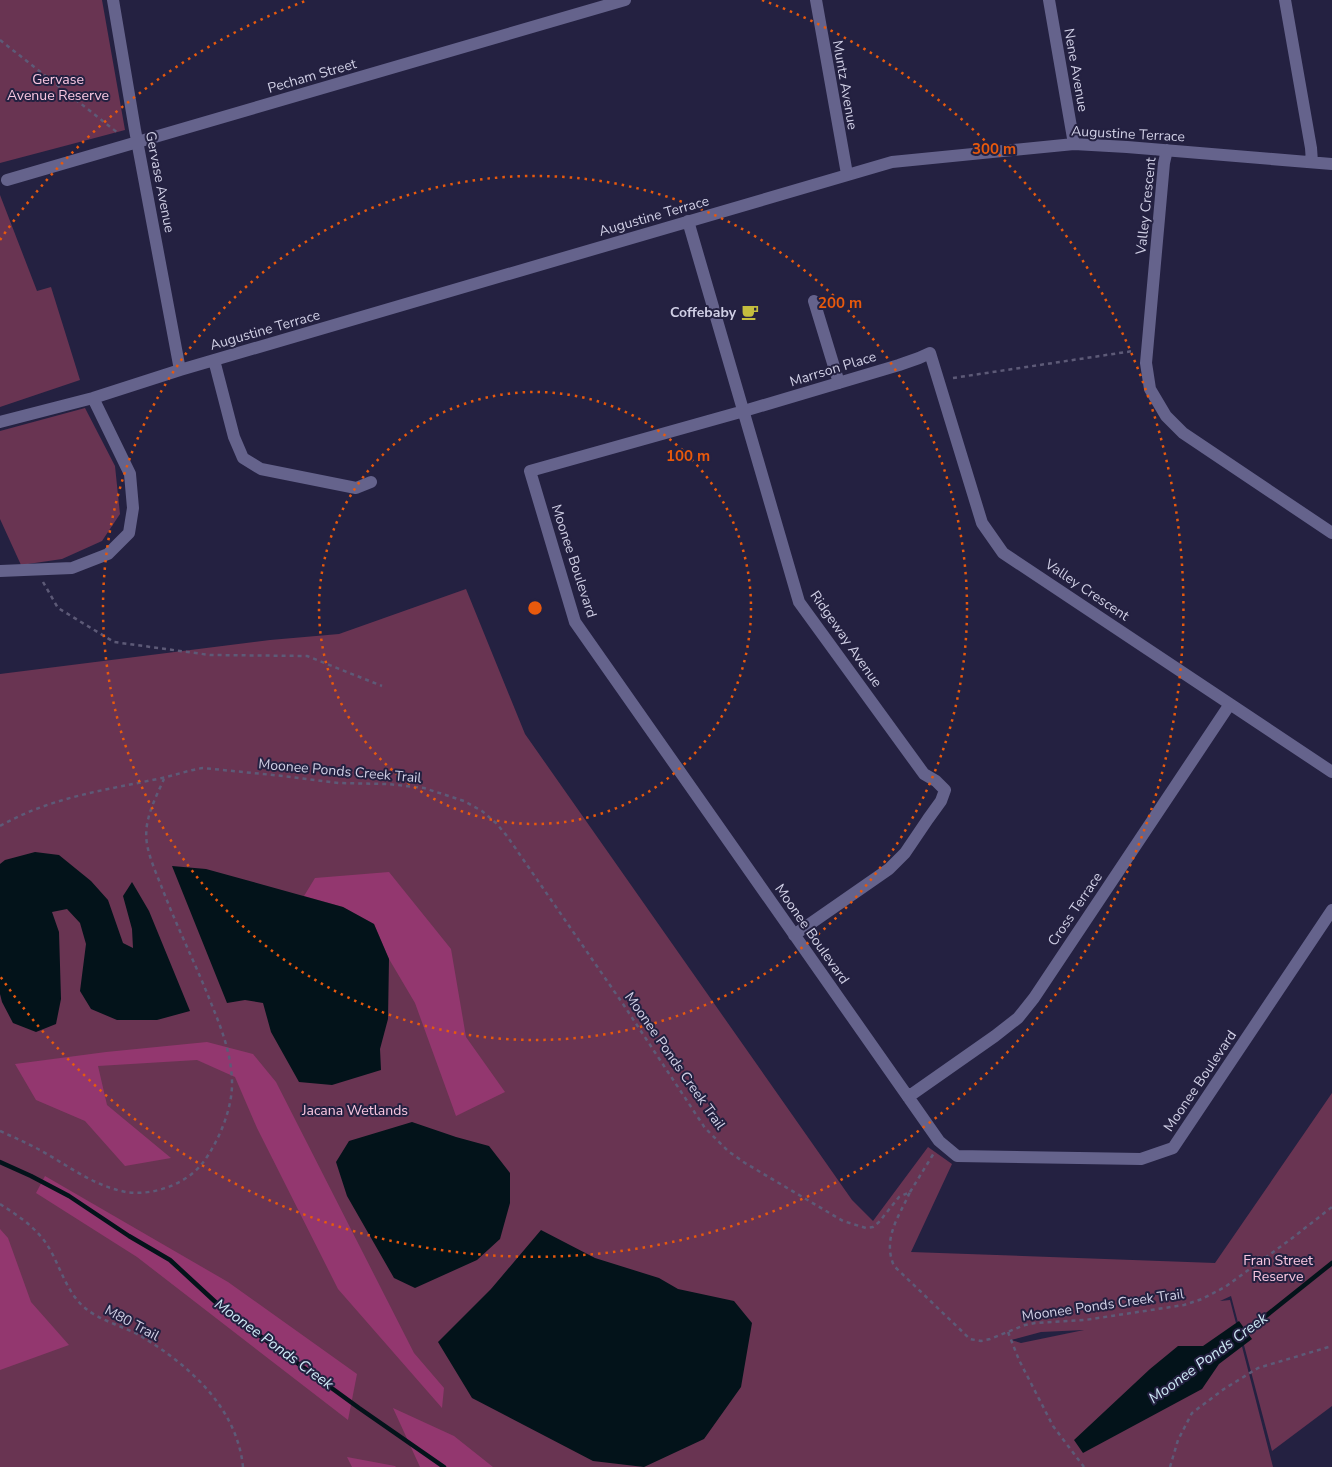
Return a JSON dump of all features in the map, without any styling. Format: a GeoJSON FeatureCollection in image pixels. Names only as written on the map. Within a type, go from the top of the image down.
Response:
{"type":"FeatureCollection","features":[{"type":"Feature","properties":{"kind":"street","name":"Gervase Avenue"},"geometry":{"type":"LineString","coordinates":[[113,0],[180,370]]}},
{"type":"Feature","properties":{"kind":"street","name":"Pecham Street"},"geometry":{"type":"LineString","coordinates":[[7,180],[625,0]]}},
{"type":"Feature","properties":{"kind":"street","name":"Muntz Avenue"},"geometry":{"type":"LineString","coordinates":[[816,0],[847,174]]}},
{"type":"Feature","properties":{"kind":"street","name":"Nene Avenue"},"geometry":{"type":"LineString","coordinates":[[1049,0],[1074,144]]}},
{"type":"Feature","properties":{"kind":"street"},"geometry":{"type":"LineString","coordinates":[[1285,0],[1312,162]]}},
{"type":"Feature","properties":{"kind":"street","name":"Augustine Terrace"},"geometry":{"type":"LineString","coordinates":[[0,422],[93,398],[180,370],[892,162],[1074,144],[1094,144],[1332,164]]}},
{"type":"Feature","properties":{"kind":"street","name":"Valley Crescent"},"geometry":{"type":"LineString","coordinates":[[1167,150],[1164,163],[1146,363],[1150,388],[1166,416],[1183,433],[1332,533]]}},
{"type":"Feature","properties":{"kind":"street","name":"Ridgeway Avenue"},"geometry":{"type":"LineString","coordinates":[[688,221],[799,602],[924,774],[936,781],[944,790],[941,801],[905,853],[889,869],[794,935]]}},
{"type":"Feature","properties":{"kind":"street"},"geometry":{"type":"LineString","coordinates":[[814,302],[839,383]]}},
{"type":"Feature","properties":{"kind":"street","name":"Valley Crescent"},"geometry":{"type":"LineString","coordinates":[[930,353],[940,380],[982,523],[1003,552],[1332,772]]}},
{"type":"Feature","properties":{"kind":"street","name":"Marrson Place"},"geometry":{"type":"LineString","coordinates":[[744,411],[839,383],[930,353]]}},
{"type":"Feature","properties":{"kind":"street"},"geometry":{"type":"LineString","coordinates":[[214,360],[234,437],[243,458],[261,469],[356,488],[371,482]]}},
{"type":"Feature","properties":{"kind":"street"},"geometry":{"type":"LineString","coordinates":[[0,571],[72,568],[108,554],[129,533],[132,508],[130,474],[93,398]]}},
{"type":"Feature","properties":{"kind":"street","name":"Moonee Boulevard"},"geometry":{"type":"LineString","coordinates":[[744,411],[530,471],[575,622],[939,1141],[957,1156],[1141,1159],[1173,1148],[1332,910]]}},
{"type":"Feature","properties":{"kind":"street","name":"Cross Terrace"},"geometry":{"type":"LineString","coordinates":[[908,1097],[1018,1018],[1034,998],[1230,704]]}},
{"type":"Feature","properties":{"kind":"path"},"geometry":{"type":"LineString","coordinates":[[0,40],[122,136]]}},
{"type":"Feature","properties":{"kind":"path"},"geometry":{"type":"LineString","coordinates":[[953,378],[1133,351]]}},
{"type":"Feature","properties":{"kind":"path"},"geometry":{"type":"LineString","coordinates":[[36,570],[58,608],[114,642],[210,655],[307,656],[382,686]]}},
{"type":"Feature","properties":{"kind":"path","name":"Moonee Ponds Creek Trail"},"geometry":{"type":"LineString","coordinates":[[0,826],[31,811],[64,800],[92,792],[164,778],[192,769],[203,768],[339,784],[424,788],[464,801],[482,811],[507,836],[623,1004],[705,1128],[728,1151],[843,1220],[866,1228],[872,1227],[879,1222],[899,1197],[910,1192]]}},
{"type":"Feature","properties":{"kind":"path"},"geometry":{"type":"LineString","coordinates":[[0,1131],[38,1149],[88,1178],[127,1192],[143,1193],[172,1186],[195,1172],[209,1155],[220,1132],[229,1104],[232,1083],[226,1042],[196,965],[165,895],[147,845],[147,823],[164,778]]}},
{"type":"Feature","properties":{"kind":"path"},"geometry":{"type":"LineString","coordinates":[[910,1192],[932,1158]]}},
{"type":"Feature","properties":{"kind":"path","name":"Moonee Ponds Creek Trail"},"geometry":{"type":"LineString","coordinates":[[910,1192],[891,1235],[890,1256],[894,1266],[970,1339],[981,1341],[1035,1323],[1125,1315],[1184,1305],[1202,1299],[1225,1287],[1332,1207]]}},
{"type":"Feature","properties":{"kind":"path","name":"M80 Trail"},"geometry":{"type":"LineString","coordinates":[[0,1204],[28,1223],[46,1244],[67,1285],[84,1307],[158,1347],[182,1364],[213,1396],[234,1432],[243,1467]]}},
{"type":"Feature","properties":{"kind":"path"},"geometry":{"type":"LineString","coordinates":[[1008,1332],[1019,1360],[1049,1418],[1084,1467]]}},
{"type":"Feature","properties":{"kind":"path"},"geometry":{"type":"LineString","coordinates":[[1170,1467],[1178,1440],[1192,1414],[1224,1389],[1258,1368],[1332,1346]]}},
{"type":"Feature","properties":{"kind":"green space","name":"Gervase Avenue Reserve"},"geometry":{"type":"Polygon","coordinates":[[[0,0],[102,0],[125,130],[0,163],[0,0]]]}},
{"type":"Feature","properties":{"kind":"green space"},"geometry":{"type":"Polygon","coordinates":[[[0,195],[37,291],[51,287],[80,380],[0,407],[0,195]]]}},
{"type":"Feature","properties":{"kind":"green space"},"geometry":{"type":"Polygon","coordinates":[[[85,408],[115,466],[120,514],[102,541],[62,559],[21,565],[0,519],[0,431],[85,408]]]}},
{"type":"Feature","properties":{"kind":"green space","name":"Jacana Wetlands"},"geometry":{"type":"Polygon","coordinates":[[[466,589],[525,734],[852,1200],[873,1221],[928,1147],[952,1164],[911,1252],[1215,1263],[1332,1093],[1332,1406],[1272,1451],[1231,1296],[1220,1301],[1230,1300],[1273,1467],[0,1467],[0,674],[270,640],[339,634],[466,589]],[[1084,1330],[1041,1332],[1011,1340],[1021,1343],[1084,1330]]]}},
{"type":"Feature","properties":{"kind":"shaded area"},"geometry":{"type":"Polygon","coordinates":[[[389,872],[451,949],[466,1037],[505,1092],[456,1116],[415,1003],[389,959],[374,924],[343,907],[304,896],[315,878],[389,872]]]}},
{"type":"Feature","properties":{"kind":"shaded area"},"geometry":{"type":"Polygon","coordinates":[[[207,1042],[253,1054],[276,1082],[414,1353],[444,1388],[442,1408],[338,1289],[257,1128],[235,1077],[197,1060],[98,1066],[107,1105],[171,1158],[125,1166],[85,1121],[36,1100],[15,1064],[106,1052],[207,1042]]]}},
{"type":"Feature","properties":{"kind":"shaded area"},"geometry":{"type":"Polygon","coordinates":[[[45,1176],[228,1282],[357,1374],[348,1420],[137,1257],[36,1193],[45,1176]]]}},
{"type":"Feature","properties":{"kind":"shaded area"},"geometry":{"type":"Polygon","coordinates":[[[0,1229],[8,1238],[31,1302],[69,1345],[0,1370],[0,1229]]]}},
{"type":"Feature","properties":{"kind":"shaded area"},"geometry":{"type":"Polygon","coordinates":[[[393,1408],[454,1436],[493,1467],[420,1467],[393,1408]]]}},
{"type":"Feature","properties":{"kind":"shaded area"},"geometry":{"type":"Polygon","coordinates":[[[347,1457],[395,1466],[396,1467],[352,1467],[347,1457]]]}},
{"type":"Feature","properties":{"kind":"water"},"geometry":{"type":"Polygon","coordinates":[[[35,852],[59,855],[91,881],[108,900],[123,943],[133,948],[132,929],[123,896],[132,882],[149,911],[190,1011],[157,1020],[117,1020],[91,1009],[80,991],[86,944],[80,923],[67,909],[52,912],[59,932],[61,999],[56,1024],[36,1032],[13,1023],[0,994],[0,864],[5,860],[35,852]]]}},
{"type":"Feature","properties":{"kind":"water"},"geometry":{"type":"Polygon","coordinates":[[[172,866],[206,869],[343,907],[374,924],[389,959],[388,1019],[380,1049],[381,1070],[332,1085],[299,1082],[271,1032],[263,1003],[245,1000],[227,1003],[172,866]]]}},
{"type":"Feature","properties":{"kind":"water"},"geometry":{"type":"Polygon","coordinates":[[[412,1122],[489,1146],[510,1173],[510,1203],[500,1239],[477,1260],[415,1288],[394,1278],[347,1196],[336,1162],[349,1141],[412,1122]]]}},
{"type":"Feature","properties":{"kind":"water"},"geometry":{"type":"Polygon","coordinates":[[[541,1230],[595,1258],[659,1278],[678,1289],[734,1301],[752,1323],[741,1387],[704,1439],[644,1467],[593,1461],[472,1398],[438,1342],[491,1289],[541,1230]]]}},
{"type":"Feature","properties":{"kind":"water"},"geometry":{"type":"Polygon","coordinates":[[[1239,1321],[1252,1339],[1219,1364],[1202,1389],[1083,1453],[1074,1440],[1150,1369],[1178,1346],[1203,1346],[1239,1321]]]}},
{"type":"Feature","properties":{"kind":"waterway","name":"Moonee Ponds Creek"},"geometry":{"type":"LineString","coordinates":[[0,1162],[69,1196],[129,1236],[170,1260],[223,1309],[444,1467]]}},
{"type":"Feature","properties":{"kind":"waterway","name":"Moonee Ponds Creek"},"geometry":{"type":"LineString","coordinates":[[1242,1335],[1332,1263]]}},
{"type":"Feature","properties":{"kind":"place","name":"Coffebaby"},"geometry":{"type":"Point","coordinates":[750,312]}},
{"type":"Feature","properties":{"kind":"park label","name":"Fran Street Reserve"},"geometry":{"type":"Point","coordinates":[1278,1268]}}]}
